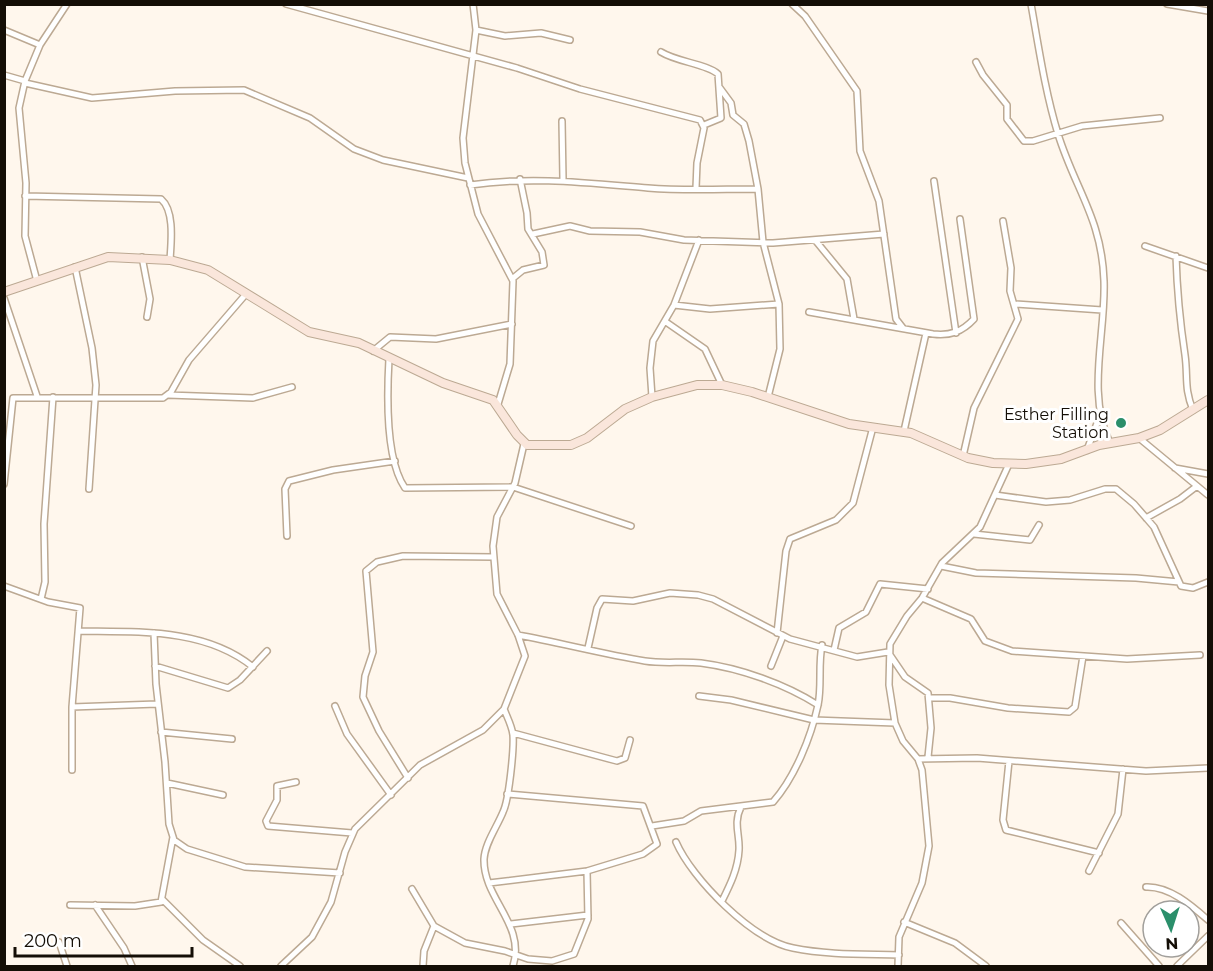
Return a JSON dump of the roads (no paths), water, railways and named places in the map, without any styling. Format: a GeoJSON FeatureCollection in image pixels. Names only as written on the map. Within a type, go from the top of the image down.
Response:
{"type":"FeatureCollection","features":[{"type":"Feature","properties":{"kind":"street"},"geometry":{"type":"LineString","coordinates":[[37,281],[26,240],[25,163],[19,108],[25,82],[40,45],[67,4]]}},
{"type":"Feature","properties":{"kind":"street"},"geometry":{"type":"LineString","coordinates":[[286,4],[474,56],[580,89],[683,114],[702,121],[704,125],[697,163],[696,188]]}},
{"type":"Feature","properties":{"kind":"street"},"geometry":{"type":"LineString","coordinates":[[473,4],[476,30],[463,146],[468,178],[478,214],[512,279],[510,364],[498,404]]}},
{"type":"Feature","properties":{"kind":"street"},"geometry":{"type":"LineString","coordinates":[[792,4],[805,16],[856,88],[860,151],[875,188],[896,318],[903,328]]}},
{"type":"Feature","properties":{"kind":"street"},"geometry":{"type":"LineString","coordinates":[[1031,4],[1040,67],[1058,133],[1097,227],[1104,280],[1100,416],[1086,450]]}},
{"type":"Feature","properties":{"kind":"street"},"geometry":{"type":"LineString","coordinates":[[1167,4],[1209,11]]}},
{"type":"Feature","properties":{"kind":"street"},"geometry":{"type":"LineString","coordinates":[[4,30],[40,45]]}},
{"type":"Feature","properties":{"kind":"street"},"geometry":{"type":"LineString","coordinates":[[476,30],[505,36],[541,33],[570,40]]}},
{"type":"Feature","properties":{"kind":"street"},"geometry":{"type":"LineString","coordinates":[[661,52],[675,60],[713,70],[718,74],[720,119],[704,125]]}},
{"type":"Feature","properties":{"kind":"street"},"geometry":{"type":"LineString","coordinates":[[976,62],[983,75],[1008,105],[1007,119],[1020,138],[1031,142],[1082,126],[1160,117]]}},
{"type":"Feature","properties":{"kind":"street"},"geometry":{"type":"LineString","coordinates":[[4,75],[92,98],[175,91],[244,90],[310,118],[350,147],[370,155],[468,178]]}},
{"type":"Feature","properties":{"kind":"street"},"geometry":{"type":"LineString","coordinates":[[720,88],[731,103],[733,115],[744,124],[758,189],[763,242],[779,304],[780,349],[768,397]]}},
{"type":"Feature","properties":{"kind":"street"},"geometry":{"type":"LineString","coordinates":[[562,121],[563,179]]}},
{"type":"Feature","properties":{"kind":"street"},"geometry":{"type":"LineString","coordinates":[[470,185],[520,179],[563,179],[650,188],[758,189]]}},
{"type":"Feature","properties":{"kind":"street"},"geometry":{"type":"LineString","coordinates":[[512,279],[522,270],[544,266],[543,255],[533,234],[528,229],[520,179]]}},
{"type":"Feature","properties":{"kind":"street"},"geometry":{"type":"LineString","coordinates":[[934,181],[956,333]]}},
{"type":"Feature","properties":{"kind":"street"},"geometry":{"type":"LineString","coordinates":[[25,196],[161,199],[165,202],[171,233],[170,260]]}},
{"type":"Feature","properties":{"kind":"street"},"geometry":{"type":"LineString","coordinates":[[809,312],[926,333],[949,336],[956,333],[974,319],[960,219]]}},
{"type":"Feature","properties":{"kind":"street"},"geometry":{"type":"LineString","coordinates":[[963,456],[974,408],[1016,326],[1018,315],[1010,291],[1011,268],[1003,221]]}},
{"type":"Feature","properties":{"kind":"street"},"geometry":{"type":"LineString","coordinates":[[533,234],[570,225],[590,231],[640,232],[699,240],[763,242],[884,234]]}},
{"type":"Feature","properties":{"kind":"street"},"geometry":{"type":"LineString","coordinates":[[652,397],[650,368],[652,345],[674,305],[699,240]]}},
{"type":"Feature","properties":{"kind":"street"},"geometry":{"type":"LineString","coordinates":[[815,240],[847,279],[854,319]]}},
{"type":"Feature","properties":{"kind":"street"},"geometry":{"type":"LineString","coordinates":[[1144,246],[1209,268]]}},
{"type":"Feature","properties":{"kind":"street"},"geometry":{"type":"LineString","coordinates":[[1176,256],[1185,387],[1193,410]]}},
{"type":"Feature","properties":{"kind":"street"},"geometry":{"type":"LineString","coordinates":[[4,292],[108,257],[170,260],[216,273],[309,332],[359,343],[443,383],[486,396],[498,404],[524,444],[513,487],[497,517],[493,557],[497,594],[518,635],[525,659],[504,709],[483,730],[420,765],[352,833],[331,902],[312,937],[281,966]]}},
{"type":"Feature","properties":{"kind":"street"},"geometry":{"type":"LineString","coordinates":[[142,257],[150,299],[147,317]]}},
{"type":"Feature","properties":{"kind":"street"},"geometry":{"type":"LineString","coordinates":[[75,267],[94,356],[96,385],[89,489]]}},
{"type":"Feature","properties":{"kind":"street"},"geometry":{"type":"LineString","coordinates":[[168,395],[189,360],[246,294]]}},
{"type":"Feature","properties":{"kind":"street"},"geometry":{"type":"LineString","coordinates":[[4,298],[37,396]]}},
{"type":"Feature","properties":{"kind":"street"},"geometry":{"type":"LineString","coordinates":[[674,305],[710,309],[779,304]]}},
{"type":"Feature","properties":{"kind":"street"},"geometry":{"type":"LineString","coordinates":[[1015,304],[1102,310]]}},
{"type":"Feature","properties":{"kind":"street"},"geometry":{"type":"LineString","coordinates":[[666,321],[705,349],[722,385]]}},
{"type":"Feature","properties":{"kind":"street"},"geometry":{"type":"LineString","coordinates":[[373,351],[390,337],[436,339],[512,324]]}},
{"type":"Feature","properties":{"kind":"street"},"geometry":{"type":"LineString","coordinates":[[904,431],[926,333]]}},
{"type":"Feature","properties":{"kind":"street"},"geometry":{"type":"LineString","coordinates":[[389,359],[387,408],[395,461],[402,482],[408,489],[513,487],[631,526]]}},
{"type":"Feature","properties":{"kind":"street"},"geometry":{"type":"LineString","coordinates":[[524,444],[553,446],[576,444],[625,409],[652,397],[697,385],[722,385],[768,397],[854,426],[904,431],[963,456],[1009,464],[1061,459],[1110,443],[1139,438],[1160,430],[1209,400]]}},
{"type":"Feature","properties":{"kind":"street"},"geometry":{"type":"LineString","coordinates":[[4,484],[7,412],[14,398],[37,396],[161,398],[168,395],[253,398],[292,387]]}},
{"type":"Feature","properties":{"kind":"street"},"geometry":{"type":"LineString","coordinates":[[41,599],[45,582],[44,524],[53,397]]}},
{"type":"Feature","properties":{"kind":"street"},"geometry":{"type":"LineString","coordinates":[[1100,416],[1110,443]]}},
{"type":"Feature","properties":{"kind":"street"},"geometry":{"type":"LineString","coordinates":[[771,666],[780,634],[790,539],[836,520],[853,503],[873,427]]}},
{"type":"Feature","properties":{"kind":"street"},"geometry":{"type":"LineString","coordinates":[[1139,438],[1209,495]]}},
{"type":"Feature","properties":{"kind":"street"},"geometry":{"type":"LineString","coordinates":[[287,536],[285,489],[289,481],[333,470],[395,461]]}},
{"type":"Feature","properties":{"kind":"street"},"geometry":{"type":"LineString","coordinates":[[898,966],[899,938],[921,883],[929,846],[922,770],[918,759],[903,741],[895,723],[889,685],[888,652],[896,632],[928,589],[940,566],[982,524],[1009,464]]}},
{"type":"Feature","properties":{"kind":"street"},"geometry":{"type":"LineString","coordinates":[[1173,467],[1209,474]]}},
{"type":"Feature","properties":{"kind":"street"},"geometry":{"type":"LineString","coordinates":[[1146,518],[1179,500],[1197,486]]}},
{"type":"Feature","properties":{"kind":"street"},"geometry":{"type":"LineString","coordinates":[[995,495],[1046,502],[1070,500],[1113,489],[1125,495],[1146,518],[1164,545],[1182,586],[1192,588],[1209,582]]}},
{"type":"Feature","properties":{"kind":"street"},"geometry":{"type":"LineString","coordinates":[[974,534],[1030,540],[1039,525]]}},
{"type":"Feature","properties":{"kind":"street"},"geometry":{"type":"LineString","coordinates":[[408,778],[379,731],[363,697],[364,679],[373,652],[366,571],[377,562],[403,556],[493,557]]}},
{"type":"Feature","properties":{"kind":"street"},"geometry":{"type":"LineString","coordinates":[[940,566],[976,573],[1136,578],[1179,582]]}},
{"type":"Feature","properties":{"kind":"street"},"geometry":{"type":"LineString","coordinates":[[834,650],[839,628],[866,612],[880,584],[928,589]]}},
{"type":"Feature","properties":{"kind":"street"},"geometry":{"type":"LineString","coordinates":[[4,586],[41,599],[80,608],[72,707],[72,770]]}},
{"type":"Feature","properties":{"kind":"street"},"geometry":{"type":"LineString","coordinates":[[588,648],[597,608],[604,599],[641,601],[668,594],[698,595],[747,616],[780,634],[857,657],[888,652]]}},
{"type":"Feature","properties":{"kind":"street"},"geometry":{"type":"LineString","coordinates":[[922,598],[971,619],[983,639],[993,645],[1017,652],[1137,658],[1200,655]]}},
{"type":"Feature","properties":{"kind":"street"},"geometry":{"type":"LineString","coordinates":[[78,631],[154,633],[209,642],[227,649],[254,667]]}},
{"type":"Feature","properties":{"kind":"street"},"geometry":{"type":"LineString","coordinates":[[154,633],[157,704],[167,783],[168,824],[172,837],[163,900]]}},
{"type":"Feature","properties":{"kind":"street"},"geometry":{"type":"LineString","coordinates":[[518,635],[656,663],[699,663],[726,668],[779,685],[818,705]]}},
{"type":"Feature","properties":{"kind":"street"},"geometry":{"type":"LineString","coordinates":[[652,826],[684,821],[698,812],[766,805],[776,799],[799,759],[814,720],[818,705],[818,672],[822,645]]}},
{"type":"Feature","properties":{"kind":"street"},"geometry":{"type":"LineString","coordinates":[[155,666],[228,688],[254,667],[267,651]]}},
{"type":"Feature","properties":{"kind":"street"},"geometry":{"type":"LineString","coordinates":[[888,652],[904,677],[923,688],[930,698],[928,757]]}},
{"type":"Feature","properties":{"kind":"street"},"geometry":{"type":"LineString","coordinates":[[930,698],[950,698],[1008,708],[1069,711],[1075,707],[1083,656]]}},
{"type":"Feature","properties":{"kind":"street"},"geometry":{"type":"LineString","coordinates":[[699,696],[731,700],[814,720],[895,723]]}},
{"type":"Feature","properties":{"kind":"street"},"geometry":{"type":"LineString","coordinates":[[72,707],[157,704]]}},
{"type":"Feature","properties":{"kind":"street"},"geometry":{"type":"LineString","coordinates":[[335,706],[347,734],[391,795]]}},
{"type":"Feature","properties":{"kind":"street"},"geometry":{"type":"LineString","coordinates":[[504,709],[513,733],[507,794],[504,812],[484,855],[484,869],[511,924],[517,956],[513,966]]}},
{"type":"Feature","properties":{"kind":"street"},"geometry":{"type":"LineString","coordinates":[[160,732],[232,739]]}},
{"type":"Feature","properties":{"kind":"street"},"geometry":{"type":"LineString","coordinates":[[513,733],[617,761],[625,758],[630,740]]}},
{"type":"Feature","properties":{"kind":"street"},"geometry":{"type":"LineString","coordinates":[[918,759],[928,757],[1009,761],[1160,771],[1209,768]]}},
{"type":"Feature","properties":{"kind":"street"},"geometry":{"type":"LineString","coordinates":[[1009,761],[1003,820],[1006,830],[1099,854]]}},
{"type":"Feature","properties":{"kind":"street"},"geometry":{"type":"LineString","coordinates":[[1089,871],[1119,810],[1123,769]]}},
{"type":"Feature","properties":{"kind":"street"},"geometry":{"type":"LineString","coordinates":[[296,782],[277,786],[276,800],[266,820],[268,826],[352,833]]}},
{"type":"Feature","properties":{"kind":"street"},"geometry":{"type":"LineString","coordinates":[[167,783],[223,795]]}},
{"type":"Feature","properties":{"kind":"street"},"geometry":{"type":"LineString","coordinates":[[489,883],[587,871],[651,850],[657,844],[642,805],[507,794]]}},
{"type":"Feature","properties":{"kind":"street"},"geometry":{"type":"LineString","coordinates":[[722,901],[733,878],[739,855],[736,820],[741,807]]}},
{"type":"Feature","properties":{"kind":"street"},"geometry":{"type":"LineString","coordinates":[[172,837],[187,849],[245,867],[340,873]]}},
{"type":"Feature","properties":{"kind":"street"},"geometry":{"type":"LineString","coordinates":[[676,842],[691,867],[722,901],[753,929],[790,948],[822,952],[899,955]]}},
{"type":"Feature","properties":{"kind":"street"},"geometry":{"type":"LineString","coordinates":[[412,889],[434,926],[465,943],[553,964],[574,954],[581,940],[588,915],[587,871]]}},
{"type":"Feature","properties":{"kind":"street"},"geometry":{"type":"LineString","coordinates":[[1146,887],[1158,886],[1167,890],[1209,920]]}},
{"type":"Feature","properties":{"kind":"street"},"geometry":{"type":"LineString","coordinates":[[70,905],[135,906],[163,900]]}},
{"type":"Feature","properties":{"kind":"street"},"geometry":{"type":"LineString","coordinates":[[163,900],[203,940],[240,966]]}},
{"type":"Feature","properties":{"kind":"street"},"geometry":{"type":"LineString","coordinates":[[95,906],[124,948],[132,966]]}},
{"type":"Feature","properties":{"kind":"street"},"geometry":{"type":"LineString","coordinates":[[511,924],[588,915]]}},
{"type":"Feature","properties":{"kind":"street"},"geometry":{"type":"LineString","coordinates":[[904,922],[955,943],[986,966]]}},
{"type":"Feature","properties":{"kind":"street"},"geometry":{"type":"LineString","coordinates":[[1121,922],[1159,966]]}},
{"type":"Feature","properties":{"kind":"street"},"geometry":{"type":"LineString","coordinates":[[423,966],[423,951],[434,926]]}},
{"type":"Feature","properties":{"kind":"street"},"geometry":{"type":"LineString","coordinates":[[1177,966],[1209,936]]}},
{"type":"Feature","properties":{"kind":"street"},"geometry":{"type":"LineString","coordinates":[[59,942],[68,966]]}},
{"type":"Feature","properties":{"kind":"place","name":"Esther Filling Station"},"geometry":{"type":"Point","coordinates":[1121,423]}}]}
